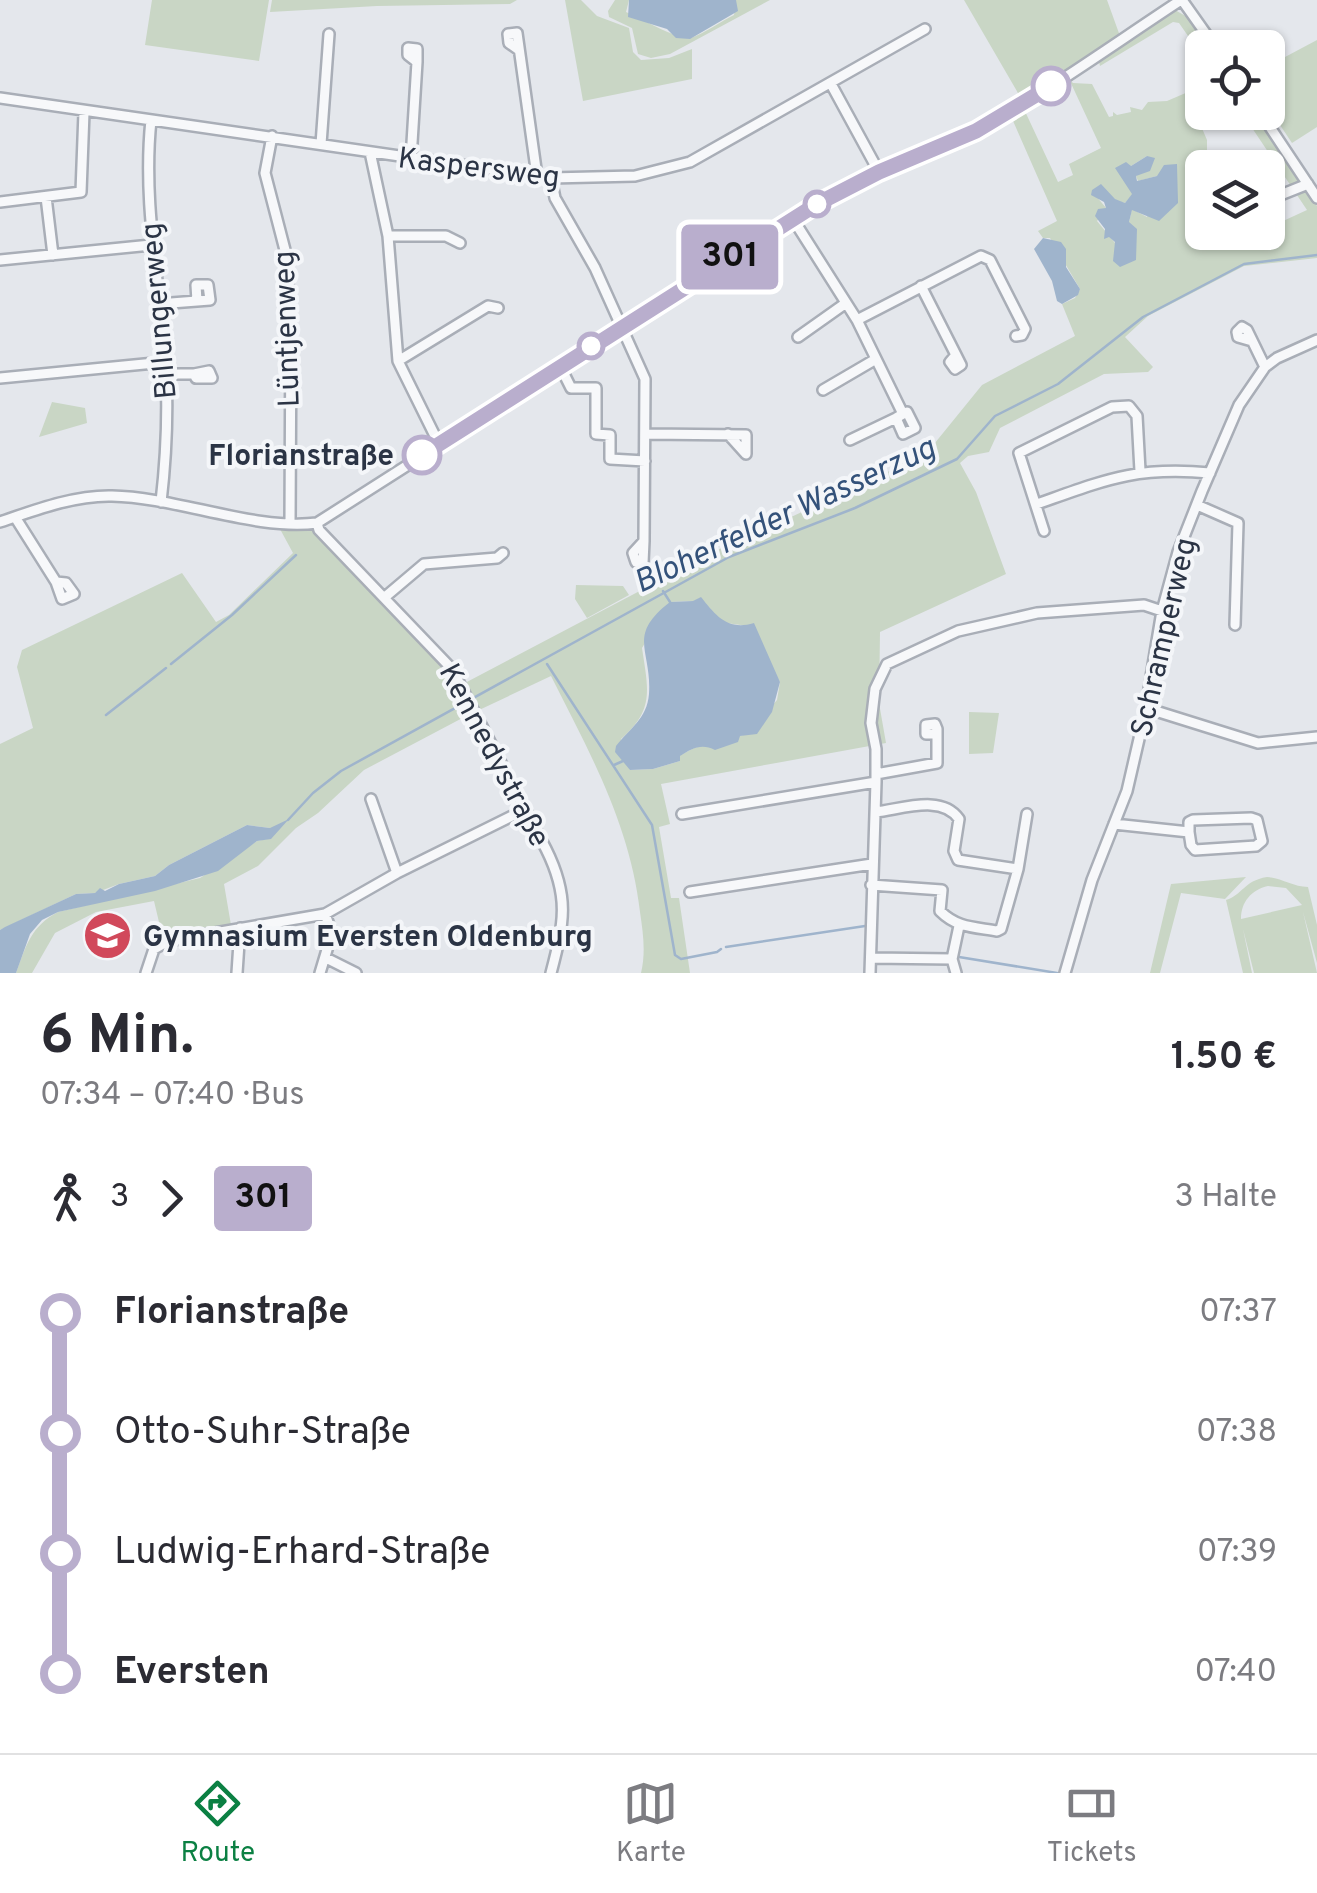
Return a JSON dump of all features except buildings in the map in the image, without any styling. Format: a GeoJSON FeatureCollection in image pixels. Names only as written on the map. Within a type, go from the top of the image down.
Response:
{"type":"FeatureCollection","features":[{"type":"Feature","properties":{"kind":"street"},"geometry":{"type":"LineString","coordinates":[[0,522],[91,497],[116,496],[290,524],[318,522],[793,219],[879,172],[980,129],[1069,76],[1181,0],[1203,30]]}},
{"type":"Feature","properties":{"kind":"street","name":"Kaspersweg"},"geometry":{"type":"LineString","coordinates":[[0,98],[552,178],[636,176],[690,162],[924,29]]}},
{"type":"Feature","properties":{"kind":"street"},"geometry":{"type":"LineString","coordinates":[[321,144],[329,34]]}},
{"type":"Feature","properties":{"kind":"street"},"geometry":{"type":"LineString","coordinates":[[519,50],[537,176]]}},
{"type":"Feature","properties":{"kind":"street"},"geometry":{"type":"LineString","coordinates":[[411,158],[416,62]]}},
{"type":"Feature","properties":{"kind":"street"},"geometry":{"type":"LineString","coordinates":[[831,84],[879,172]]}},
{"type":"Feature","properties":{"kind":"street"},"geometry":{"type":"LineString","coordinates":[[0,202],[82,192],[84,112]]}},
{"type":"Feature","properties":{"kind":"street","name":"Billungerweg"},"geometry":{"type":"LineString","coordinates":[[151,120],[151,245],[166,374],[161,502]]}},
{"type":"Feature","properties":{"kind":"street"},"geometry":{"type":"LineString","coordinates":[[1272,130],[1317,198]]}},
{"type":"Feature","properties":{"kind":"street","name":"Lüntjenweg"},"geometry":{"type":"LineString","coordinates":[[272,136],[266,173],[287,263],[292,316],[290,524]]}},
{"type":"Feature","properties":{"kind":"street"},"geometry":{"type":"LineString","coordinates":[[370,152],[388,236],[398,361],[439,444]]}},
{"type":"Feature","properties":{"kind":"street"},"geometry":{"type":"LineString","coordinates":[[552,178],[555,198],[595,268],[645,379],[644,541]]}},
{"type":"Feature","properties":{"kind":"street"},"geometry":{"type":"LineString","coordinates":[[1285,193],[1308,184]]}},
{"type":"Feature","properties":{"kind":"street"},"geometry":{"type":"LineString","coordinates":[[46,197],[53,255]]}},
{"type":"Feature","properties":{"kind":"street"},"geometry":{"type":"LineString","coordinates":[[793,219],[857,320],[899,416],[850,440]]}},
{"type":"Feature","properties":{"kind":"street"},"geometry":{"type":"LineString","coordinates":[[388,236],[446,236],[460,243]]}},
{"type":"Feature","properties":{"kind":"street"},"geometry":{"type":"LineString","coordinates":[[0,260],[151,245]]}},
{"type":"Feature","properties":{"kind":"street"},"geometry":{"type":"LineString","coordinates":[[857,320],[985,256],[1020,317]]}},
{"type":"Feature","properties":{"kind":"street"},"geometry":{"type":"LineString","coordinates":[[921,286],[956,354]]}},
{"type":"Feature","properties":{"kind":"street"},"geometry":{"type":"LineString","coordinates":[[158,304],[198,302]]}},
{"type":"Feature","properties":{"kind":"street"},"geometry":{"type":"LineString","coordinates":[[798,337],[846,303]]}},
{"type":"Feature","properties":{"kind":"street"},"geometry":{"type":"LineString","coordinates":[[398,361],[488,306],[498,308]]}},
{"type":"Feature","properties":{"kind":"street","name":"Schramperweg"},"geometry":{"type":"LineString","coordinates":[[1065,973],[1088,892],[1127,792],[1162,611],[1196,504],[1239,405],[1265,367],[1317,340]]}},
{"type":"Feature","properties":{"kind":"street"},"geometry":{"type":"LineString","coordinates":[[1252,341],[1265,367]]}},
{"type":"Feature","properties":{"kind":"street"},"geometry":{"type":"LineString","coordinates":[[823,390],[876,359]]}},
{"type":"Feature","properties":{"kind":"street"},"geometry":{"type":"LineString","coordinates":[[0,378],[165,362]]}},
{"type":"Feature","properties":{"kind":"street"},"geometry":{"type":"LineString","coordinates":[[560,366],[571,388],[596,388],[596,434],[610,435],[610,460],[646,461]]}},
{"type":"Feature","properties":{"kind":"street"},"geometry":{"type":"LineString","coordinates":[[166,374],[194,374]]}},
{"type":"Feature","properties":{"kind":"street"},"geometry":{"type":"LineString","coordinates":[[1044,530],[1019,453],[1112,407],[1129,406],[1138,416],[1140,471]]}},
{"type":"Feature","properties":{"kind":"street"},"geometry":{"type":"LineString","coordinates":[[646,434],[728,434]]}},
{"type":"Feature","properties":{"kind":"street"},"geometry":{"type":"LineString","coordinates":[[1037,504],[1140,471],[1210,473]]}},
{"type":"Feature","properties":{"kind":"street"},"geometry":{"type":"LineString","coordinates":[[1196,504],[1238,523],[1235,625]]}},
{"type":"Feature","properties":{"kind":"street"},"geometry":{"type":"LineString","coordinates":[[15,516],[56,582]]}},
{"type":"Feature","properties":{"kind":"street","name":"Kennedystraße"},"geometry":{"type":"LineString","coordinates":[[318,522],[319,530],[439,652],[554,866],[563,895],[562,928],[551,973]]}},
{"type":"Feature","properties":{"kind":"street"},"geometry":{"type":"LineString","coordinates":[[385,597],[424,564],[497,558],[503,553]]}},
{"type":"Feature","properties":{"kind":"street"},"geometry":{"type":"LineString","coordinates":[[870,973],[876,812],[876,749],[871,723],[873,702],[887,664],[958,632],[1037,613],[1144,604],[1162,611]]}},
{"type":"Feature","properties":{"kind":"street"},"geometry":{"type":"LineString","coordinates":[[1146,708],[1258,743],[1317,737]]}},
{"type":"Feature","properties":{"kind":"street"},"geometry":{"type":"LineString","coordinates":[[682,814],[938,763],[935,734]]}},
{"type":"Feature","properties":{"kind":"street"},"geometry":{"type":"LineString","coordinates":[[371,799],[396,873]]}},
{"type":"Feature","properties":{"kind":"street"},"geometry":{"type":"LineString","coordinates":[[876,812],[940,804],[951,808],[959,819],[954,851],[958,860],[1018,869]]}},
{"type":"Feature","properties":{"kind":"street"},"geometry":{"type":"LineString","coordinates":[[146,973],[154,949],[168,941],[325,914],[396,873],[518,813],[526,814]]}},
{"type":"Feature","properties":{"kind":"street"},"geometry":{"type":"LineString","coordinates":[[871,885],[942,890],[940,911],[959,926],[1002,930],[1027,814]]}},
{"type":"Feature","properties":{"kind":"street"},"geometry":{"type":"LineString","coordinates":[[1250,818],[1257,820],[1262,841],[1256,846],[1196,850],[1190,845],[1189,832],[1189,822],[1193,820],[1250,818]]}},
{"type":"Feature","properties":{"kind":"street"},"geometry":{"type":"LineString","coordinates":[[1114,824],[1189,832]]}},
{"type":"Feature","properties":{"kind":"street"},"geometry":{"type":"LineString","coordinates":[[693,889],[872,864]]}},
{"type":"Feature","properties":{"kind":"street"},"geometry":{"type":"LineString","coordinates":[[320,973],[332,933],[325,914]]}},
{"type":"Feature","properties":{"kind":"street"},"geometry":{"type":"LineString","coordinates":[[956,973],[952,959],[959,926]]}},
{"type":"Feature","properties":{"kind":"street"},"geometry":{"type":"LineString","coordinates":[[237,973],[240,928]]}},
{"type":"Feature","properties":{"kind":"street"},"geometry":{"type":"LineString","coordinates":[[326,958],[356,973]]}},
{"type":"Feature","properties":{"kind":"street"},"geometry":{"type":"LineString","coordinates":[[870,958],[952,959]]}},
{"type":"Feature","properties":{"kind":"green space"},"geometry":{"type":"Polygon","coordinates":[[[152,0],[269,0],[259,61],[145,45],[152,0]]]}},
{"type":"Feature","properties":{"kind":"green space"},"geometry":{"type":"Polygon","coordinates":[[[272,0],[517,0],[510,4],[270,12],[272,0]]]}},
{"type":"Feature","properties":{"kind":"green space"},"geometry":{"type":"Polygon","coordinates":[[[565,0],[581,0],[597,16],[629,28],[633,52],[641,60],[669,58],[692,49],[692,79],[583,101],[565,0]]]}},
{"type":"Feature","properties":{"kind":"green space"},"geometry":{"type":"Polygon","coordinates":[[[615,0],[629,0],[626,12],[669,33],[691,38],[734,15],[736,0],[770,0],[670,54],[651,58],[638,54],[632,28],[609,17],[615,0]]]}},
{"type":"Feature","properties":{"kind":"green space"},"geometry":{"type":"Polygon","coordinates":[[[964,0],[1107,0],[1120,36],[1022,100],[964,0]]]}},
{"type":"Feature","properties":{"kind":"green space"},"geometry":{"type":"Polygon","coordinates":[[[1175,10],[1189,18],[1198,30],[1185,32],[1173,22],[1100,66],[1098,58],[1175,10]]]}},
{"type":"Feature","properties":{"kind":"green space"},"geometry":{"type":"Polygon","coordinates":[[[1317,40],[1317,127],[1292,143],[1283,130],[1285,57],[1317,40]]]}},
{"type":"Feature","properties":{"kind":"green space"},"geometry":{"type":"Polygon","coordinates":[[[1069,79],[1073,83],[1092,84],[1109,117],[1113,112],[1131,112],[1130,107],[1142,110],[1148,102],[1167,101],[1185,93],[1185,130],[1203,130],[1207,150],[1185,150],[1185,250],[1285,250],[1285,220],[1307,210],[1285,177],[1285,157],[1317,206],[1317,258],[1244,266],[1148,316],[1125,337],[1153,367],[1148,372],[1104,374],[1000,428],[989,452],[968,456],[960,463],[976,492],[1006,574],[880,632],[879,703],[886,743],[661,784],[670,824],[659,827],[671,898],[679,898],[690,973],[641,973],[644,950],[635,880],[618,819],[551,676],[477,711],[463,684],[729,544],[729,529],[774,525],[926,454],[982,385],[1075,336],[1062,304],[1075,298],[1080,289],[1050,238],[1043,238],[1038,231],[1057,221],[1010,114],[1023,107],[1058,182],[1073,175],[1069,164],[1101,148],[1069,79]],[[1147,156],[1131,166],[1133,194],[1125,203],[1096,196],[1107,209],[1097,221],[1115,243],[1129,222],[1132,209],[1147,217],[1157,176],[1138,181],[1136,176],[1147,156]],[[693,601],[670,602],[642,648],[647,687],[644,708],[621,739],[630,770],[653,769],[680,761],[679,756],[694,748],[747,734],[777,700],[780,682],[748,626],[726,623],[693,601]]]}},
{"type":"Feature","properties":{"kind":"green space"},"geometry":{"type":"Polygon","coordinates":[[[1253,130],[1267,130],[1280,150],[1267,150],[1253,130]]]}},
{"type":"Feature","properties":{"kind":"green space"},"geometry":{"type":"Polygon","coordinates":[[[52,402],[85,408],[87,423],[39,437],[52,402]]]}},
{"type":"Feature","properties":{"kind":"green space"},"geometry":{"type":"Polygon","coordinates":[[[280,529],[314,530],[425,645],[449,675],[470,714],[364,770],[258,866],[224,884],[231,925],[163,939],[154,901],[96,912],[55,933],[32,973],[16,973],[35,930],[58,912],[200,878],[257,841],[267,839],[270,828],[247,825],[155,876],[95,893],[76,894],[0,930],[0,744],[33,728],[17,667],[22,650],[182,573],[216,622],[229,615],[293,553],[280,529]]]}},
{"type":"Feature","properties":{"kind":"green space"},"geometry":{"type":"Polygon","coordinates":[[[576,585],[623,586],[629,595],[587,618],[575,599],[576,585]]]}},
{"type":"Feature","properties":{"kind":"green space"},"geometry":{"type":"Polygon","coordinates":[[[969,712],[999,713],[993,753],[969,754],[969,712]]]}},
{"type":"Feature","properties":{"kind":"green space"},"geometry":{"type":"Polygon","coordinates":[[[1246,877],[1225,899],[1181,893],[1160,973],[1150,973],[1171,884],[1246,877]]]}},
{"type":"Feature","properties":{"kind":"green space"},"geometry":{"type":"Polygon","coordinates":[[[1267,877],[1308,887],[1317,925],[1317,963],[1303,912],[1317,973],[1254,973],[1243,929],[1252,973],[1243,973],[1226,900],[1267,877]],[[1268,886],[1257,890],[1245,902],[1241,919],[1302,905],[1286,888],[1268,886]]]}},
{"type":"Feature","properties":{"kind":"water"},"geometry":{"type":"Polygon","coordinates":[[[629,0],[736,0],[738,11],[690,39],[676,38],[667,29],[628,17],[629,0]]]}},
{"type":"Feature","properties":{"kind":"water"},"geometry":{"type":"Polygon","coordinates":[[[1147,156],[1155,158],[1150,171],[1136,176],[1137,181],[1157,176],[1164,165],[1177,164],[1178,203],[1159,221],[1132,210],[1129,222],[1137,229],[1136,260],[1120,267],[1113,261],[1115,242],[1109,237],[1104,239],[1105,229],[1095,216],[1098,209],[1106,208],[1104,202],[1091,195],[1092,190],[1101,184],[1115,199],[1125,203],[1132,194],[1115,168],[1126,162],[1131,166],[1147,156]]]}},
{"type":"Feature","properties":{"kind":"water"},"geometry":{"type":"Polygon","coordinates":[[[1043,238],[1061,242],[1066,249],[1066,267],[1080,289],[1078,295],[1062,304],[1057,301],[1052,281],[1034,249],[1043,238]]]}},
{"type":"Feature","properties":{"kind":"water"},"geometry":{"type":"Polygon","coordinates":[[[701,597],[730,623],[754,623],[780,682],[772,712],[757,734],[740,736],[738,742],[715,750],[697,747],[680,756],[680,761],[653,769],[630,770],[615,752],[648,703],[645,634],[670,602],[701,597]]]}},
{"type":"Feature","properties":{"kind":"water"},"geometry":{"type":"Polygon","coordinates":[[[289,819],[271,839],[257,841],[218,871],[155,891],[58,912],[42,920],[30,934],[16,973],[0,973],[0,930],[5,927],[76,894],[95,893],[100,888],[105,891],[155,876],[247,825],[270,828],[289,819]]]}},
{"type":"Feature","properties":{"kind":"waterway","name":"Bloherfelder Wasserzug"},"geometry":{"type":"LineString","coordinates":[[288,820],[341,771],[729,557],[855,508],[957,459],[995,416],[1058,384],[1143,317],[1244,264],[1317,255]]}},
{"type":"Feature","properties":{"kind":"waterway"},"geometry":{"type":"LineString","coordinates":[[171,664],[232,615],[296,555]]}},
{"type":"Feature","properties":{"kind":"waterway"},"geometry":{"type":"LineString","coordinates":[[663,591],[670,602]]}},
{"type":"Feature","properties":{"kind":"waterway"},"geometry":{"type":"LineString","coordinates":[[547,664],[652,825],[675,955],[681,959],[721,949]]}},
{"type":"Feature","properties":{"kind":"waterway"},"geometry":{"type":"LineString","coordinates":[[106,715],[166,668]]}},
{"type":"Feature","properties":{"kind":"waterway"},"geometry":{"type":"LineString","coordinates":[[614,765],[623,761]]}},
{"type":"Feature","properties":{"kind":"waterway"},"geometry":{"type":"LineString","coordinates":[[726,947],[865,926]]}},
{"type":"Feature","properties":{"kind":"waterway"},"geometry":{"type":"LineString","coordinates":[[959,957],[1057,973]]}},
{"type":"Feature","properties":{"kind":"bus line","name":"301"},"geometry":{"type":"LineString","coordinates":[[422,455],[817,204],[879,172],[976,131],[1051,86]]}},
{"type":"Feature","properties":{"kind":"place","name":"Florianstraße"},"geometry":{"type":"Point","coordinates":[422,455]}},
{"type":"Feature","properties":{"kind":"place","name":"Gymnasium Eversten Oldenburg"},"geometry":{"type":"Point","coordinates":[108,936]}}]}
